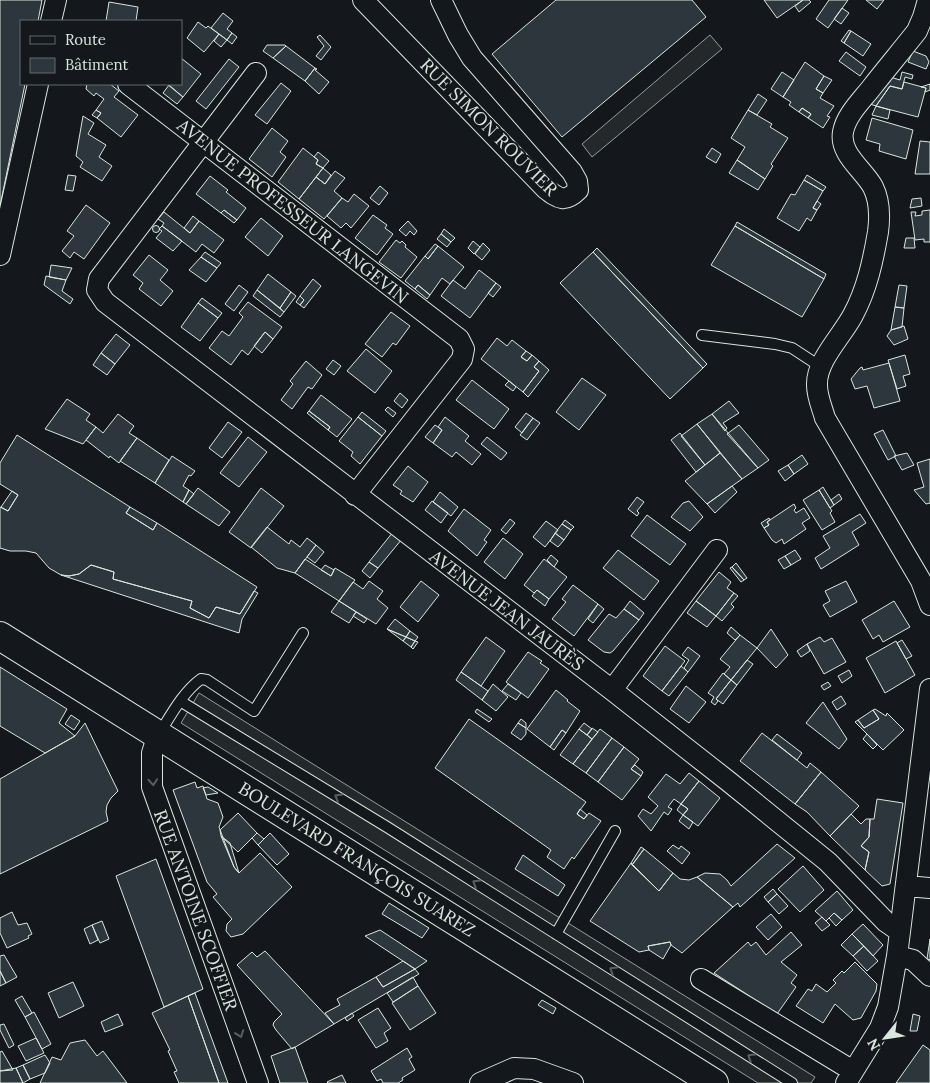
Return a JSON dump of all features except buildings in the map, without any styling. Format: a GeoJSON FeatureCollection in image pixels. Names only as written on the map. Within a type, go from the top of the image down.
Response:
{"type":"FeatureCollection","features":[{"type":"Feature","properties":{"kind":"main road","name":"BOULEVARD FRANÇOIS SUAREZ"},"geometry":{"type":"LineString","coordinates":[[0,636],[714,1083]]}},
{"type":"Feature","properties":{"kind":"street"},"geometry":{"type":"LineString","coordinates":[[51,20],[56,0]]}},
{"type":"Feature","properties":{"kind":"street","name":"RUE SIMON ROUVIER"},"geometry":{"type":"LineString","coordinates":[[363,0],[546,189],[558,198],[567,198],[578,190],[577,181],[572,172],[472,58],[458,36],[441,0]]}},
{"type":"Feature","properties":{"kind":"street"},"geometry":{"type":"LineString","coordinates":[[927,14],[917,31],[851,114],[843,132],[844,144],[849,156],[874,188],[879,206],[878,229],[866,289],[853,316],[820,367],[817,383],[818,396],[825,418],[921,581],[930,605]]}},
{"type":"Feature","properties":{"kind":"street"},"geometry":{"type":"LineString","coordinates":[[202,142],[256,73]]}},
{"type":"Feature","properties":{"kind":"street"},"geometry":{"type":"LineString","coordinates":[[0,256],[38,85]]}},
{"type":"Feature","properties":{"kind":"street","name":"AVENUE PROFESSEUR LANGEVIN"},"geometry":{"type":"LineString","coordinates":[[129,85],[459,338],[464,349],[462,358],[355,495]]}},
{"type":"Feature","properties":{"kind":"street","name":"AVENUE JEAN JAURÈS"},"geometry":{"type":"LineString","coordinates":[[202,142],[99,279],[97,290],[105,302],[612,690],[828,862],[886,922],[899,931]]}},
{"type":"Feature","properties":{"kind":"street"},"geometry":{"type":"LineString","coordinates":[[612,690],[717,550]]}},
{"type":"Feature","properties":{"kind":"street"},"geometry":{"type":"LineString","coordinates":[[701,979],[850,1077],[880,1028],[885,1014],[897,956],[930,689]]}},
{"type":"Feature","properties":{"kind":"street","name":"RUE ANTOINE SCOFFIER"},"geometry":{"type":"LineString","coordinates":[[158,734],[152,753],[152,787],[258,1083]]}},
{"type":"Feature","properties":{"kind":"street"},"geometry":{"type":"LineString","coordinates":[[906,886],[930,888]]}},
{"type":"Feature","properties":{"kind":"street"},"geometry":{"type":"LineString","coordinates":[[897,956],[913,960],[930,976]]}},
{"type":"Feature","properties":{"kind":"street"},"geometry":{"type":"LineString","coordinates":[[480,1083],[514,1068],[534,1068],[573,1083]]}},
{"type":"Feature","properties":{"kind":"lane"},"geometry":{"type":"LineString","coordinates":[[702,335],[775,344],[792,348],[820,367]]}},
{"type":"Feature","properties":{"kind":"lane"},"geometry":{"type":"LineString","coordinates":[[158,734],[180,701],[196,682],[202,679],[208,680],[254,710],[303,633]]}},
{"type":"Feature","properties":{"kind":"lane"},"geometry":{"type":"LineString","coordinates":[[180,701],[387,827],[792,1083]]}},
{"type":"Feature","properties":{"kind":"lane"},"geometry":{"type":"LineString","coordinates":[[556,934],[615,831]]}},
{"type":"Feature","properties":{"kind":"shaded area"},"geometry":{"type":"Polygon","coordinates":[[[710,35],[722,49],[592,157],[582,144],[710,35]]]}},
{"type":"Feature","properties":{"kind":"shaded area"},"geometry":{"type":"Polygon","coordinates":[[[199,693],[815,1077],[811,1083],[758,1083],[181,723],[199,693]]]}}]}
